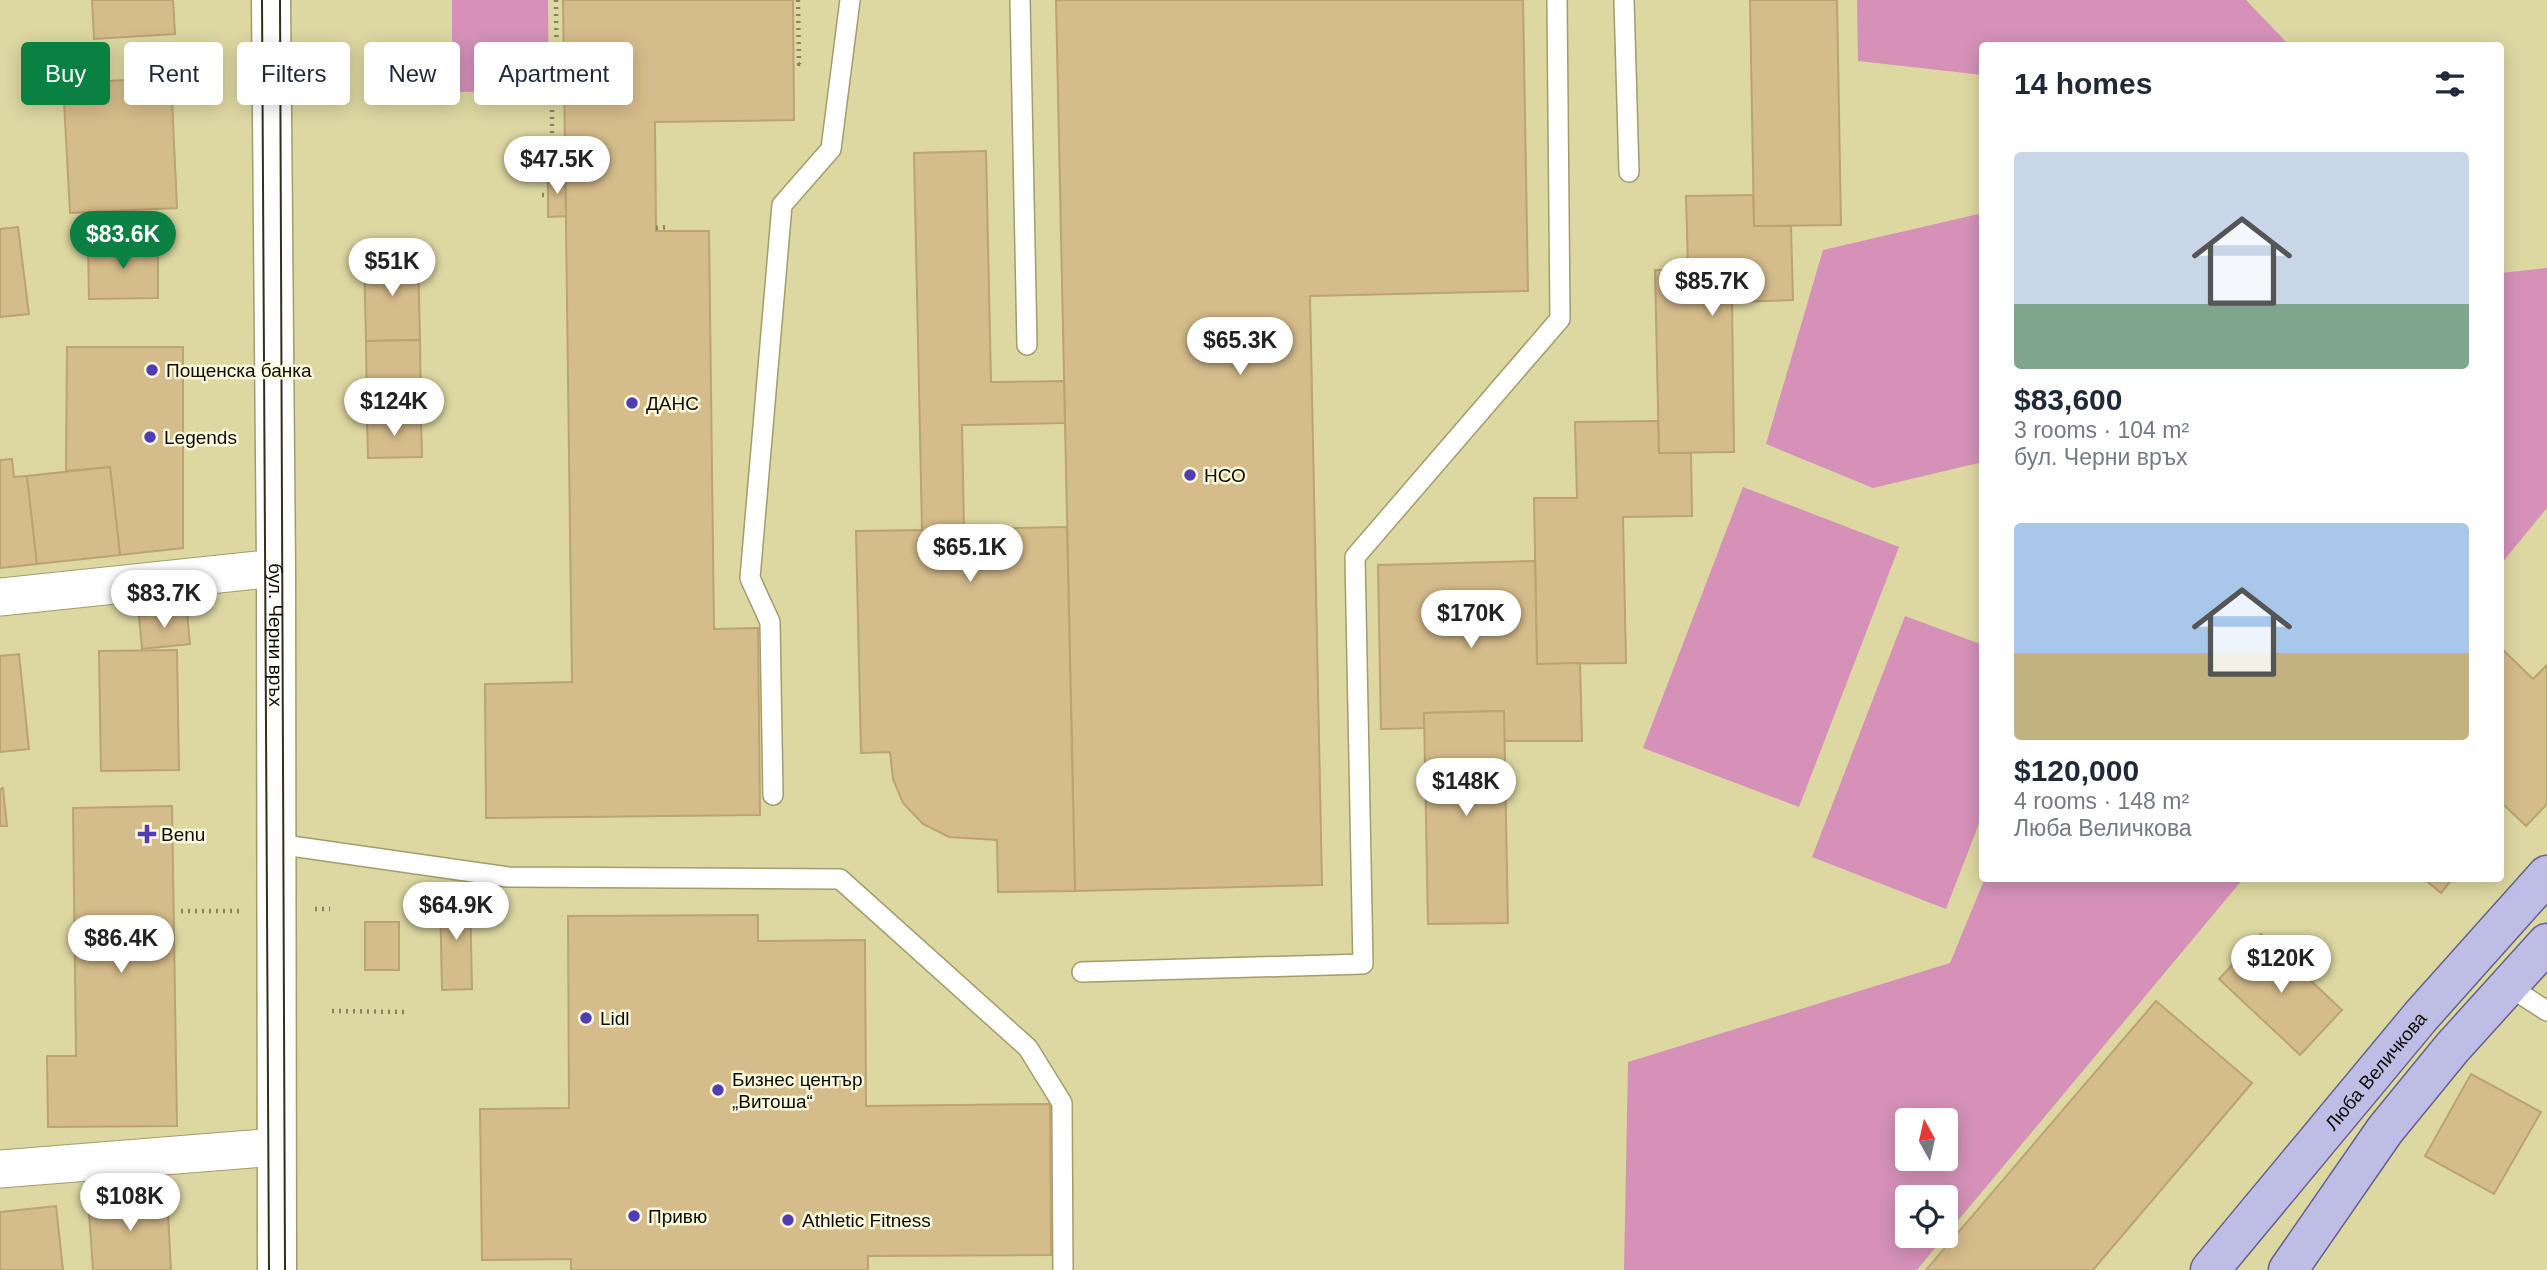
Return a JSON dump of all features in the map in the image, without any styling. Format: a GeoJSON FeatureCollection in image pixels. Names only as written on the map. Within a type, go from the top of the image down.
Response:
{"type":"FeatureCollection","features":[{"type":"Feature","properties":{"kind":"main road","name":"бул. Черни връх"},"geometry":{"type":"LineString","coordinates":[[271,0],[276,568],[277,1270]]}},
{"type":"Feature","properties":{"kind":"main road","name":"Люба Величкова"},"geometry":{"type":"LineString","coordinates":[[2210,1270],[2421,1016],[2547,875]]}},
{"type":"Feature","properties":{"kind":"main road"},"geometry":{"type":"LineString","coordinates":[[2288,1270],[2385,1130],[2452,1048],[2547,943]]}},
{"type":"Feature","properties":{"kind":"street"},"geometry":{"type":"LineString","coordinates":[[0,597],[276,568]]}},
{"type":"Feature","properties":{"kind":"street"},"geometry":{"type":"LineString","coordinates":[[0,1169],[276,1147]]}},
{"type":"Feature","properties":{"kind":"lane"},"geometry":{"type":"LineString","coordinates":[[773,795],[770,622],[750,578],[782,205],[831,149],[850,0]]}},
{"type":"Feature","properties":{"kind":"lane"},"geometry":{"type":"LineString","coordinates":[[1020,0],[1027,345]]}},
{"type":"Feature","properties":{"kind":"lane"},"geometry":{"type":"LineString","coordinates":[[1082,972],[1363,964],[1355,557],[1560,319],[1557,0]]}},
{"type":"Feature","properties":{"kind":"lane"},"geometry":{"type":"LineString","coordinates":[[1624,0],[1629,172]]}},
{"type":"Feature","properties":{"kind":"lane"},"geometry":{"type":"LineString","coordinates":[[277,845],[508,877],[840,879],[1028,1048],[1062,1103],[1063,1270]]}},
{"type":"Feature","properties":{"kind":"lane"},"geometry":{"type":"LineString","coordinates":[[2508,986],[2547,1011]]}},
{"type":"Feature","properties":{"kind":"path"},"geometry":{"type":"LineString","coordinates":[[556,0],[556,42]]}},
{"type":"Feature","properties":{"kind":"path"},"geometry":{"type":"LineString","coordinates":[[798,0],[799,64],[805,63]]}},
{"type":"Feature","properties":{"kind":"path"},"geometry":{"type":"LineString","coordinates":[[542,166],[552,165],[552,105]]}},
{"type":"Feature","properties":{"kind":"path"},"geometry":{"type":"LineString","coordinates":[[656,228],[668,227]]}},
{"type":"Feature","properties":{"kind":"path"},"geometry":{"type":"LineString","coordinates":[[315,909],[330,909]]}},
{"type":"Feature","properties":{"kind":"path"},"geometry":{"type":"LineString","coordinates":[[181,911],[241,911]]}},
{"type":"Feature","properties":{"kind":"path"},"geometry":{"type":"LineString","coordinates":[[332,1011],[409,1012]]}},
{"type":"Feature","properties":{"kind":"shaded area"},"geometry":{"type":"Polygon","coordinates":[[[452,0],[548,0],[548,42],[474,42],[474,92],[460,92],[460,42],[452,42],[452,0]]]}},
{"type":"Feature","properties":{"kind":"shaded area"},"geometry":{"type":"Polygon","coordinates":[[[1857,0],[2246,0],[2286,42],[1979,42],[1979,75],[1858,61],[1857,0]]]}},
{"type":"Feature","properties":{"kind":"shaded area"},"geometry":{"type":"Polygon","coordinates":[[[1979,214],[1979,463],[1873,488],[1766,444],[1823,250],[1979,214]]]}},
{"type":"Feature","properties":{"kind":"shaded area"},"geometry":{"type":"Polygon","coordinates":[[[2547,268],[2547,508],[2504,560],[2504,273],[2547,268]]]}},
{"type":"Feature","properties":{"kind":"shaded area"},"geometry":{"type":"Polygon","coordinates":[[[1743,487],[1899,547],[1799,807],[1643,748],[1743,487]]]}},
{"type":"Feature","properties":{"kind":"shaded area"},"geometry":{"type":"Polygon","coordinates":[[[1905,616],[1979,644],[1979,823],[1946,909],[1812,857],[1905,616]]]}},
{"type":"Feature","properties":{"kind":"shaded area"},"geometry":{"type":"Polygon","coordinates":[[[1983,882],[2240,882],[1958,1221],[1958,1185],[1895,1185],[1895,1248],[1935,1248],[1917,1270],[1624,1270],[1628,1062],[1950,963],[1983,882]]]}},
{"type":"Feature","properties":{"kind":"building"},"geometry":{"type":"Polygon","coordinates":[[[92,0],[173,0],[175,34],[94,39],[92,0]]]}},
{"type":"Feature","properties":{"kind":"building"},"geometry":{"type":"Polygon","coordinates":[[[563,0],[793,0],[794,120],[655,122],[656,231],[709,231],[714,629],[758,628],[760,815],[486,818],[485,684],[572,682],[564,105],[633,105],[633,42],[564,42],[563,0]]]}},
{"type":"Feature","properties":{"kind":"building","name":"НСО"},"geometry":{"type":"Polygon","coordinates":[[[1056,0],[1523,0],[1528,291],[1310,296],[1322,885],[1075,891],[1056,0]]]}},
{"type":"Feature","properties":{"kind":"building"},"geometry":{"type":"Polygon","coordinates":[[[1750,0],[1837,0],[1841,225],[1754,226],[1750,0]]]}},
{"type":"Feature","properties":{"kind":"building"},"geometry":{"type":"Polygon","coordinates":[[[124,80],[124,105],[172,105],[177,208],[70,213],[64,105],[110,105],[110,81],[124,80]]]}},
{"type":"Feature","properties":{"kind":"building"},"geometry":{"type":"Polygon","coordinates":[[[986,151],[991,382],[1064,381],[1065,423],[962,425],[964,529],[1067,527],[1075,891],[998,892],[997,840],[949,837],[923,824],[903,803],[893,779],[890,752],[861,753],[856,531],[922,530],[914,153],[986,151]]]}},
{"type":"Feature","properties":{"kind":"building"},"geometry":{"type":"Polygon","coordinates":[[[548,175],[565,175],[566,216],[548,217],[548,175]]]}},
{"type":"Feature","properties":{"kind":"building"},"geometry":{"type":"Polygon","coordinates":[[[1753,195],[1754,226],[1791,226],[1793,300],[1732,302],[1734,452],[1659,453],[1655,270],[1688,270],[1686,196],[1753,195]]]}},
{"type":"Feature","properties":{"kind":"building"},"geometry":{"type":"Polygon","coordinates":[[[18,227],[29,314],[0,317],[0,229],[18,227]]]}},
{"type":"Feature","properties":{"kind":"building"},"geometry":{"type":"Polygon","coordinates":[[[158,243],[158,298],[89,299],[88,245],[158,243]]]}},
{"type":"Feature","properties":{"kind":"building"},"geometry":{"type":"Polygon","coordinates":[[[418,254],[420,340],[366,341],[364,256],[418,254]]]}},
{"type":"Feature","properties":{"kind":"building"},"geometry":{"type":"Polygon","coordinates":[[[420,340],[421,418],[367,419],[366,341],[420,340]]]}},
{"type":"Feature","properties":{"kind":"building"},"geometry":{"type":"Polygon","coordinates":[[[67,347],[183,347],[183,548],[120,555],[110,467],[66,471],[67,347]]]}},
{"type":"Feature","properties":{"kind":"building"},"geometry":{"type":"Polygon","coordinates":[[[421,418],[422,457],[368,458],[367,419],[421,418]]]}},
{"type":"Feature","properties":{"kind":"building"},"geometry":{"type":"Polygon","coordinates":[[[1658,421],[1659,453],[1691,453],[1692,516],[1623,517],[1626,663],[1537,664],[1534,498],[1577,498],[1575,422],[1658,421]]]}},
{"type":"Feature","properties":{"kind":"building"},"geometry":{"type":"Polygon","coordinates":[[[12,459],[14,477],[27,476],[37,564],[0,568],[0,460],[12,459]]]}},
{"type":"Feature","properties":{"kind":"building"},"geometry":{"type":"Polygon","coordinates":[[[110,467],[120,555],[37,564],[27,476],[110,467]]]}},
{"type":"Feature","properties":{"kind":"building"},"geometry":{"type":"Polygon","coordinates":[[[1535,561],[1537,664],[1580,663],[1582,741],[1504,741],[1504,711],[1424,713],[1424,728],[1381,729],[1378,565],[1535,561]]]}},
{"type":"Feature","properties":{"kind":"building"},"geometry":{"type":"Polygon","coordinates":[[[187,612],[190,644],[142,649],[139,616],[187,612]]]}},
{"type":"Feature","properties":{"kind":"building"},"geometry":{"type":"Polygon","coordinates":[[[177,650],[179,770],[101,771],[99,651],[177,650]]]}},
{"type":"Feature","properties":{"kind":"building"},"geometry":{"type":"Polygon","coordinates":[[[2504,651],[2533,679],[2547,665],[2547,804],[2526,826],[2504,805],[2504,651]]]}},
{"type":"Feature","properties":{"kind":"building"},"geometry":{"type":"Polygon","coordinates":[[[19,654],[29,749],[0,752],[0,656],[19,654]]]}},
{"type":"Feature","properties":{"kind":"building"},"geometry":{"type":"Polygon","coordinates":[[[1504,711],[1508,923],[1428,924],[1424,713],[1504,711]]]}},
{"type":"Feature","properties":{"kind":"building"},"geometry":{"type":"Polygon","coordinates":[[[3,788],[7,826],[0,826],[0,789],[3,788]]]}},
{"type":"Feature","properties":{"kind":"building"},"geometry":{"type":"Polygon","coordinates":[[[172,806],[177,1126],[48,1127],[47,1056],[76,1056],[73,808],[172,806]]]}},
{"type":"Feature","properties":{"kind":"building"},"geometry":{"type":"Polygon","coordinates":[[[2428,882],[2450,882],[2441,893],[2428,882]]]}},
{"type":"Feature","properties":{"kind":"building"},"geometry":{"type":"Polygon","coordinates":[[[470,895],[472,989],[442,990],[440,896],[470,895]]]}},
{"type":"Feature","properties":{"kind":"building","name":"Бизнес център „Витоша“"},"geometry":{"type":"Polygon","coordinates":[[[758,915],[758,941],[865,940],[866,1106],[1050,1104],[1051,1255],[868,1256],[868,1270],[571,1270],[571,1259],[482,1260],[480,1109],[569,1108],[568,916],[758,915]]]}},
{"type":"Feature","properties":{"kind":"building"},"geometry":{"type":"Polygon","coordinates":[[[365,922],[399,922],[399,970],[365,970],[365,922]]]}},
{"type":"Feature","properties":{"kind":"building"},"geometry":{"type":"Polygon","coordinates":[[[2261,934],[2342,1010],[2300,1055],[2219,979],[2261,934]]]}},
{"type":"Feature","properties":{"kind":"building"},"geometry":{"type":"Polygon","coordinates":[[[2156,1001],[2252,1083],[2093,1270],[1926,1270],[1945,1248],[1958,1248],[1958,1233],[2156,1001]]]}},
{"type":"Feature","properties":{"kind":"building"},"geometry":{"type":"Polygon","coordinates":[[[2471,1074],[2541,1112],[2494,1194],[2425,1156],[2471,1074]]]}},
{"type":"Feature","properties":{"kind":"building"},"geometry":{"type":"Polygon","coordinates":[[[167,1194],[171,1270],[93,1270],[88,1199],[167,1194]]]}},
{"type":"Feature","properties":{"kind":"building"},"geometry":{"type":"Polygon","coordinates":[[[56,1206],[63,1270],[0,1270],[0,1212],[56,1206]]]}},
{"type":"Feature","properties":{"kind":"tram line"},"geometry":{"type":"LineString","coordinates":[[262,0],[269,1270]]}},
{"type":"Feature","properties":{"kind":"tram line"},"geometry":{"type":"LineString","coordinates":[[280,0],[285,1270]]}},
{"type":"Feature","properties":{"kind":"place","name":"Пощенска банка"},"geometry":{"type":"Point","coordinates":[152,370]}},
{"type":"Feature","properties":{"kind":"place","name":"ДАНС"},"geometry":{"type":"Point","coordinates":[632,403]}},
{"type":"Feature","properties":{"kind":"place","name":"Legends"},"geometry":{"type":"Point","coordinates":[150,437]}},
{"type":"Feature","properties":{"kind":"place","name":"НСО"},"geometry":{"type":"Point","coordinates":[1190,475]}},
{"type":"Feature","properties":{"kind":"place","name":"Benu"},"geometry":{"type":"Point","coordinates":[147,834]}},
{"type":"Feature","properties":{"kind":"place","name":"Lidl"},"geometry":{"type":"Point","coordinates":[586,1018]}},
{"type":"Feature","properties":{"kind":"place","name":"Бизнес център „Витоша“"},"geometry":{"type":"Point","coordinates":[718,1090]}},
{"type":"Feature","properties":{"kind":"place","name":"Привю"},"geometry":{"type":"Point","coordinates":[634,1216]}},
{"type":"Feature","properties":{"kind":"place","name":"Athletic Fitness"},"geometry":{"type":"Point","coordinates":[788,1220]}}]}
